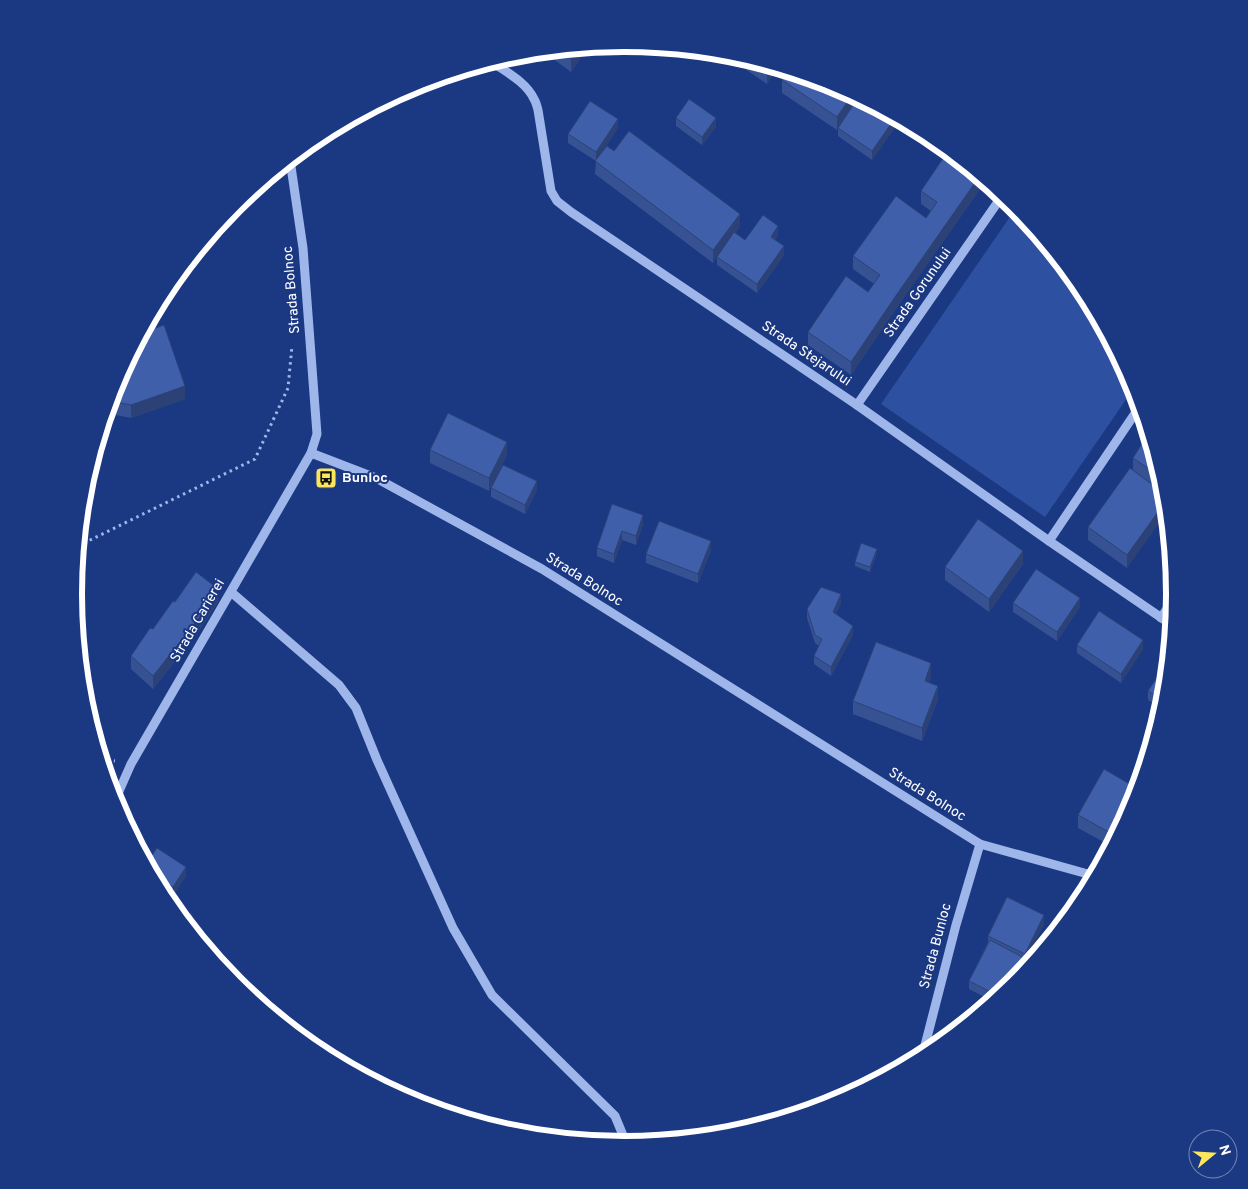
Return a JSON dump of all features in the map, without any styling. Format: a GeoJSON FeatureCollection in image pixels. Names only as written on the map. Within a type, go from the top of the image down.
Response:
{"type":"FeatureCollection","features":[{"type":"Feature","properties":{"kind":"street","name":"Strada Stejarului"},"geometry":{"type":"LineString","coordinates":[[499,67],[528,89],[534,98],[538,110],[551,191],[557,201],[579,218],[857,405],[1165,621]]}},
{"type":"Feature","properties":{"kind":"street","name":"Strada Bolnoc"},"geometry":{"type":"LineString","coordinates":[[291,167],[303,248],[315,405],[317,434],[312,453],[376,478],[542,570],[980,844],[1088,874]]}},
{"type":"Feature","properties":{"kind":"street","name":"Strada Gorunului"},"geometry":{"type":"LineString","coordinates":[[857,405],[998,202]]}},
{"type":"Feature","properties":{"kind":"street"},"geometry":{"type":"LineString","coordinates":[[1049,541],[1135,414]]}},
{"type":"Feature","properties":{"kind":"street","name":"Strada Carierei"},"geometry":{"type":"LineString","coordinates":[[119,791],[131,764],[312,453]]}},
{"type":"Feature","properties":{"kind":"street"},"geometry":{"type":"LineString","coordinates":[[231,592],[339,685],[356,708],[453,928],[492,995],[615,1116],[623,1136]]}},
{"type":"Feature","properties":{"kind":"street"},"geometry":{"type":"LineString","coordinates":[[1161,618],[1166,611]]}},
{"type":"Feature","properties":{"kind":"street","name":"Strada Bunloc"},"geometry":{"type":"LineString","coordinates":[[925,1045],[956,925],[980,844]]}},
{"type":"Feature","properties":{"kind":"path"},"geometry":{"type":"LineString","coordinates":[[85,543],[255,459],[288,388],[293,341]]}},
{"type":"Feature","properties":{"kind":"shaded area"},"geometry":{"type":"Polygon","coordinates":[[[1011,215],[1031,237],[1075,293],[1110,355],[1128,396],[1045,517],[881,404],[1011,215]]]}},
{"type":"Feature","properties":{"kind":"building"},"geometry":{"type":"Polygon","coordinates":[[[784,77],[798,81],[848,101],[837,117],[782,80],[784,77]]]}},
{"type":"Feature","properties":{"kind":"building"},"geometry":{"type":"Polygon","coordinates":[[[689,99],[716,118],[702,137],[676,118],[689,99]]]}},
{"type":"Feature","properties":{"kind":"building"},"geometry":{"type":"Polygon","coordinates":[[[590,101],[618,119],[596,152],[568,134],[590,101]]]}},
{"type":"Feature","properties":{"kind":"building"},"geometry":{"type":"Polygon","coordinates":[[[854,104],[891,123],[872,151],[838,128],[854,104]]]}},
{"type":"Feature","properties":{"kind":"building"},"geometry":{"type":"Polygon","coordinates":[[[629,131],[740,214],[713,250],[595,161],[607,146],[614,151],[629,131]]]}},
{"type":"Feature","properties":{"kind":"building"},"geometry":{"type":"Polygon","coordinates":[[[944,157],[975,182],[851,362],[808,332],[846,276],[868,292],[880,275],[853,256],[896,196],[926,218],[937,202],[921,191],[944,157]]]}},
{"type":"Feature","properties":{"kind":"building"},"geometry":{"type":"Polygon","coordinates":[[[763,215],[778,226],[771,237],[784,246],[757,284],[717,257],[734,232],[745,240],[763,215]]]}},
{"type":"Feature","properties":{"kind":"building"},"geometry":{"type":"Polygon","coordinates":[[[164,325],[185,386],[131,405],[117,402],[123,387],[152,330],[164,325]]]}},
{"type":"Feature","properties":{"kind":"building"},"geometry":{"type":"Polygon","coordinates":[[[448,413],[507,442],[489,478],[430,450],[448,413]]]}},
{"type":"Feature","properties":{"kind":"building"},"geometry":{"type":"Polygon","coordinates":[[[1144,441],[1152,471],[1133,458],[1144,441]]]}},
{"type":"Feature","properties":{"kind":"building"},"geometry":{"type":"Polygon","coordinates":[[[503,465],[537,481],[525,505],[491,488],[503,465]]]}},
{"type":"Feature","properties":{"kind":"building"},"geometry":{"type":"Polygon","coordinates":[[[1130,468],[1156,487],[1159,511],[1127,555],[1088,527],[1130,468]]]}},
{"type":"Feature","properties":{"kind":"building"},"geometry":{"type":"Polygon","coordinates":[[[612,504],[643,515],[636,536],[622,531],[614,554],[597,548],[612,504]]]}},
{"type":"Feature","properties":{"kind":"building"},"geometry":{"type":"Polygon","coordinates":[[[978,519],[1023,551],[989,599],[945,567],[978,519]]]}},
{"type":"Feature","properties":{"kind":"building"},"geometry":{"type":"Polygon","coordinates":[[[659,521],[711,541],[698,574],[646,554],[659,521]]]}},
{"type":"Feature","properties":{"kind":"building"},"geometry":{"type":"Polygon","coordinates":[[[861,543],[877,549],[870,567],[855,562],[861,543]]]}},
{"type":"Feature","properties":{"kind":"building"},"geometry":{"type":"Polygon","coordinates":[[[1036,569],[1080,598],[1057,632],[1013,603],[1036,569]]]}},
{"type":"Feature","properties":{"kind":"building"},"geometry":{"type":"Polygon","coordinates":[[[196,572],[218,589],[199,618],[153,676],[131,656],[150,628],[153,629],[196,572]]]}},
{"type":"Feature","properties":{"kind":"building"},"geometry":{"type":"Polygon","coordinates":[[[821,587],[841,594],[833,612],[853,626],[831,667],[814,656],[822,639],[815,635],[807,609],[821,587]]]}},
{"type":"Feature","properties":{"kind":"building"},"geometry":{"type":"Polygon","coordinates":[[[1099,611],[1143,640],[1121,674],[1077,645],[1099,611]]]}},
{"type":"Feature","properties":{"kind":"building"},"geometry":{"type":"Polygon","coordinates":[[[876,642],[931,663],[925,681],[938,686],[922,728],[853,701],[876,642]]]}},
{"type":"Feature","properties":{"kind":"building"},"geometry":{"type":"Polygon","coordinates":[[[1160,673],[1157,696],[1148,691],[1160,673]]]}},
{"type":"Feature","properties":{"kind":"building"},"geometry":{"type":"Polygon","coordinates":[[[1104,769],[1131,785],[1110,833],[1078,815],[1104,769]]]}},
{"type":"Feature","properties":{"kind":"building"},"geometry":{"type":"Polygon","coordinates":[[[157,848],[186,867],[173,887],[164,882],[150,857],[157,848]]]}},
{"type":"Feature","properties":{"kind":"building"},"geometry":{"type":"Polygon","coordinates":[[[1007,897],[1044,915],[1025,954],[988,936],[1007,897]]]}},
{"type":"Feature","properties":{"kind":"building"},"geometry":{"type":"Polygon","coordinates":[[[191,913],[196,927],[194,924],[187,914],[191,913]]]}},
{"type":"Feature","properties":{"kind":"building"},"geometry":{"type":"Polygon","coordinates":[[[990,940],[1025,958],[992,992],[969,981],[990,940]]]}},
{"type":"Feature","properties":{"kind":"place","name":"Bunloc"},"geometry":{"type":"Point","coordinates":[326,478]}}]}
